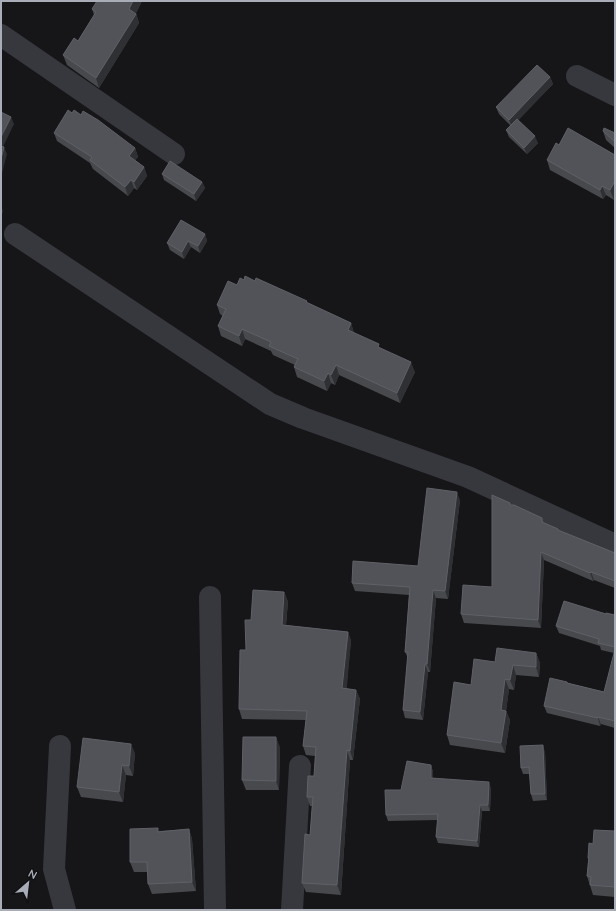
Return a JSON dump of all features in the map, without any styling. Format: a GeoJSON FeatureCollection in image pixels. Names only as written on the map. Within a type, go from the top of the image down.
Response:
{"type":"FeatureCollection","features":[{"type":"Feature","properties":{"kind":"street"},"geometry":{"type":"LineString","coordinates":[[1,35],[174,154]]}},
{"type":"Feature","properties":{"kind":"street"},"geometry":{"type":"LineString","coordinates":[[577,76],[615,94]]}},
{"type":"Feature","properties":{"kind":"street"},"geometry":{"type":"LineString","coordinates":[[15,234],[270,404],[303,418],[468,477],[615,545]]}},
{"type":"Feature","properties":{"kind":"street"},"geometry":{"type":"LineString","coordinates":[[210,597],[215,910]]}},
{"type":"Feature","properties":{"kind":"street"},"geometry":{"type":"LineString","coordinates":[[60,746],[54,869],[65,910]]}},
{"type":"Feature","properties":{"kind":"street"},"geometry":{"type":"LineString","coordinates":[[292,910],[300,766]]}},
{"type":"Feature","properties":{"kind":"building"},"geometry":{"type":"Polygon","coordinates":[[[97,1],[133,1],[129,9],[136,14],[96,78],[63,55],[74,38],[78,41],[96,12],[92,9],[97,1]]]}},
{"type":"Feature","properties":{"kind":"building"},"geometry":{"type":"Polygon","coordinates":[[[537,65],[550,77],[509,120],[496,107],[537,65]]]}},
{"type":"Feature","properties":{"kind":"building"},"geometry":{"type":"Polygon","coordinates":[[[68,110],[72,113],[74,110],[81,115],[83,111],[98,120],[135,148],[129,156],[144,167],[134,182],[131,180],[125,187],[90,160],[92,157],[54,133],[68,110]]]}},
{"type":"Feature","properties":{"kind":"building"},"geometry":{"type":"Polygon","coordinates":[[[1,112],[11,117],[1,137],[1,112]]]}},
{"type":"Feature","properties":{"kind":"building"},"geometry":{"type":"Polygon","coordinates":[[[517,119],[535,136],[524,148],[506,130],[517,119]]]}},
{"type":"Feature","properties":{"kind":"building"},"geometry":{"type":"Polygon","coordinates":[[[568,128],[615,155],[615,181],[610,190],[602,186],[600,190],[547,160],[556,143],[559,145],[568,128]]]}},
{"type":"Feature","properties":{"kind":"building"},"geometry":{"type":"Polygon","coordinates":[[[604,128],[615,133],[615,142],[603,131],[604,128]]]}},
{"type":"Feature","properties":{"kind":"building"},"geometry":{"type":"Polygon","coordinates":[[[1,146],[4,147],[1,159],[1,146]]]}},
{"type":"Feature","properties":{"kind":"building"},"geometry":{"type":"Polygon","coordinates":[[[170,161],[202,182],[194,194],[162,174],[170,161]]]}},
{"type":"Feature","properties":{"kind":"building"},"geometry":{"type":"Polygon","coordinates":[[[181,220],[205,234],[198,246],[188,241],[182,252],[167,243],[181,220]]]}},
{"type":"Feature","properties":{"kind":"building"},"geometry":{"type":"Polygon","coordinates":[[[245,276],[255,281],[256,278],[351,323],[348,330],[379,344],[378,347],[411,362],[397,393],[336,365],[331,375],[328,373],[324,381],[294,367],[298,359],[269,346],[271,342],[242,329],[239,336],[218,326],[226,309],[217,305],[228,281],[237,285],[240,278],[244,280],[245,276]]]}},
{"type":"Feature","properties":{"kind":"building"},"geometry":{"type":"Polygon","coordinates":[[[427,488],[457,492],[445,591],[433,590],[427,664],[425,664],[420,712],[403,710],[408,652],[405,652],[410,587],[352,583],[353,561],[418,566],[427,488]]]}},
{"type":"Feature","properties":{"kind":"building"},"geometry":{"type":"Polygon","coordinates":[[[492,495],[510,503],[510,505],[514,505],[542,518],[542,522],[558,530],[615,553],[615,581],[591,572],[590,573],[541,552],[538,620],[461,614],[463,585],[492,587],[492,495]]]}},
{"type":"Feature","properties":{"kind":"building"},"geometry":{"type":"Polygon","coordinates":[[[253,590],[284,592],[282,625],[348,632],[342,688],[356,690],[350,751],[347,750],[337,885],[302,883],[305,834],[310,835],[313,797],[307,797],[308,776],[314,776],[316,747],[303,746],[307,711],[239,709],[240,650],[246,650],[245,620],[251,620],[253,590]]]}},
{"type":"Feature","properties":{"kind":"building"},"geometry":{"type":"Polygon","coordinates":[[[564,601],[606,614],[615,615],[615,647],[598,643],[599,639],[556,626],[564,601]]]}},
{"type":"Feature","properties":{"kind":"building"},"geometry":{"type":"Polygon","coordinates":[[[497,648],[536,653],[536,667],[513,665],[510,680],[505,679],[501,710],[506,711],[501,743],[447,735],[454,682],[471,685],[474,659],[495,662],[497,648]]]}},
{"type":"Feature","properties":{"kind":"building"},"geometry":{"type":"Polygon","coordinates":[[[615,649],[615,721],[544,706],[550,678],[604,692],[615,649]]]}},
{"type":"Feature","properties":{"kind":"building"},"geometry":{"type":"Polygon","coordinates":[[[243,737],[276,737],[276,781],[242,780],[243,737]]]}},
{"type":"Feature","properties":{"kind":"building"},"geometry":{"type":"Polygon","coordinates":[[[83,738],[131,744],[129,766],[122,765],[119,792],[77,787],[83,738]]]}},
{"type":"Feature","properties":{"kind":"building"},"geometry":{"type":"Polygon","coordinates":[[[543,745],[545,794],[531,794],[529,767],[521,768],[520,746],[543,745]]]}},
{"type":"Feature","properties":{"kind":"building"},"geometry":{"type":"Polygon","coordinates":[[[407,761],[431,765],[431,778],[489,782],[488,805],[480,805],[477,841],[436,837],[438,814],[386,815],[385,790],[401,790],[407,761]]]}},
{"type":"Feature","properties":{"kind":"building"},"geometry":{"type":"Polygon","coordinates":[[[158,828],[158,832],[189,829],[192,882],[148,884],[147,862],[130,862],[130,829],[158,828]]]}},
{"type":"Feature","properties":{"kind":"building"},"geometry":{"type":"Polygon","coordinates":[[[594,830],[615,831],[615,887],[590,885],[591,877],[587,876],[589,843],[593,844],[594,830]]]}}]}
